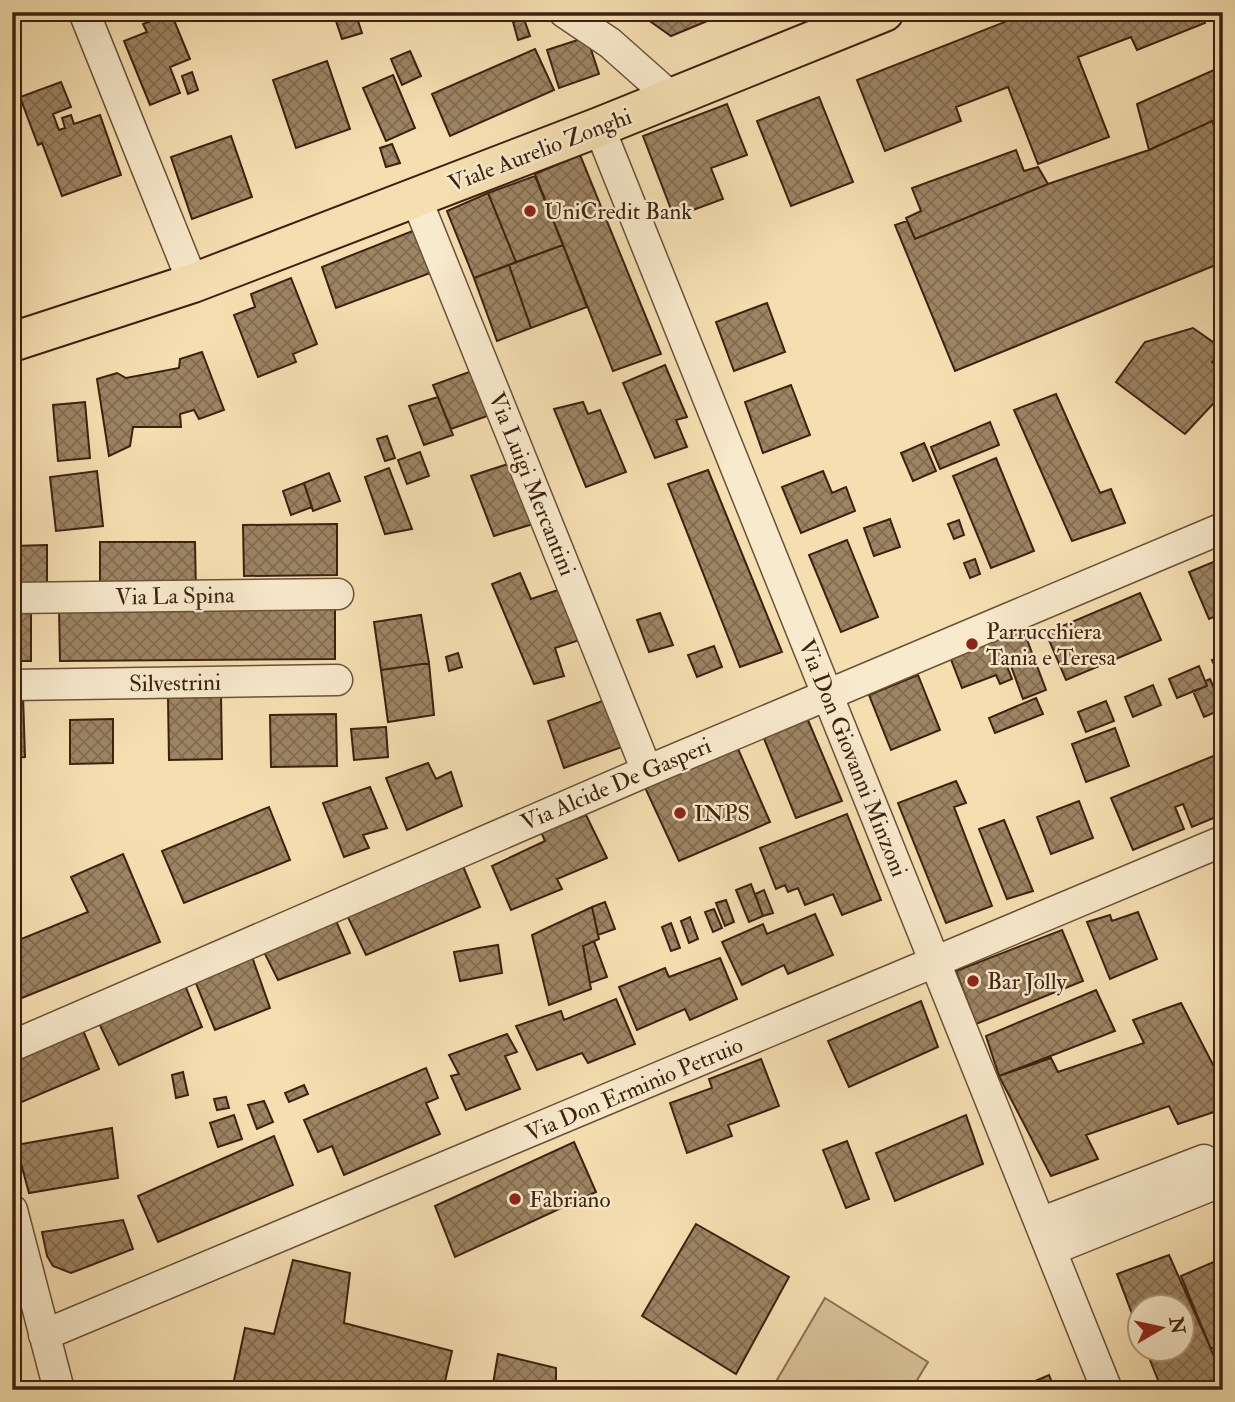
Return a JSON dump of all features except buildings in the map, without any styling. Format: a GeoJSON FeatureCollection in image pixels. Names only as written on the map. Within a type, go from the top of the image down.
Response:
{"type":"FeatureCollection","features":[{"type":"Feature","properties":{"kind":"main road","name":"Viale Aurelio Zonghi"},"geometry":{"type":"LineString","coordinates":[[12,342],[193,283],[599,127],[884,12]]}},
{"type":"Feature","properties":{"kind":"street"},"geometry":{"type":"LineString","coordinates":[[85,12],[193,283]]}},
{"type":"Feature","properties":{"kind":"street"},"geometry":{"type":"LineString","coordinates":[[564,12],[610,43],[672,98]]}},
{"type":"Feature","properties":{"kind":"street"},"geometry":{"type":"LineString","coordinates":[[600,12],[610,43]]}},
{"type":"Feature","properties":{"kind":"street","name":"Via Don Giovanni Minzoni"},"geometry":{"type":"LineString","coordinates":[[599,127],[1107,1390]]}},
{"type":"Feature","properties":{"kind":"street","name":"Via Luigi Mercantini"},"geometry":{"type":"LineString","coordinates":[[416,198],[647,771]]}},
{"type":"Feature","properties":{"kind":"street","name":"Via Alcide De Gasperi"},"geometry":{"type":"LineString","coordinates":[[12,1046],[827,694],[1223,528]]}},
{"type":"Feature","properties":{"kind":"street","name":"Via La Spina"},"geometry":{"type":"LineString","coordinates":[[12,598],[338,594]]}},
{"type":"Feature","properties":{"kind":"street","name":"Silvestrini"},"geometry":{"type":"LineString","coordinates":[[12,685],[337,680]]}},
{"type":"Feature","properties":{"kind":"street","name":"Via Don Erminio Petruio"},"geometry":{"type":"LineString","coordinates":[[44,1335],[1223,841]]}},
{"type":"Feature","properties":{"kind":"street"},"geometry":{"type":"LineString","coordinates":[[1040,1223],[1213,1156],[1215,1184],[1051,1250]]}},
{"type":"Feature","properties":{"kind":"street"},"geometry":{"type":"LineString","coordinates":[[12,1210],[59,1390]]}},
{"type":"Feature","properties":{"kind":"shaded area"},"geometry":{"type":"Polygon","coordinates":[[[825,1298],[928,1362],[911,1390],[771,1390],[825,1298]]]}},
{"type":"Feature","properties":{"kind":"place","name":"UniCredit Bank"},"geometry":{"type":"Point","coordinates":[530,211]}},
{"type":"Feature","properties":{"kind":"place","name":"Parrucchiera Tania e Teresa"},"geometry":{"type":"Point","coordinates":[972,644]}},
{"type":"Feature","properties":{"kind":"place","name":"INPS"},"geometry":{"type":"Point","coordinates":[680,813]}},
{"type":"Feature","properties":{"kind":"place","name":"Bar Jolly"},"geometry":{"type":"Point","coordinates":[973,981]}},
{"type":"Feature","properties":{"kind":"place","name":"Fabriano"},"geometry":{"type":"Point","coordinates":[515,1199]}}]}
